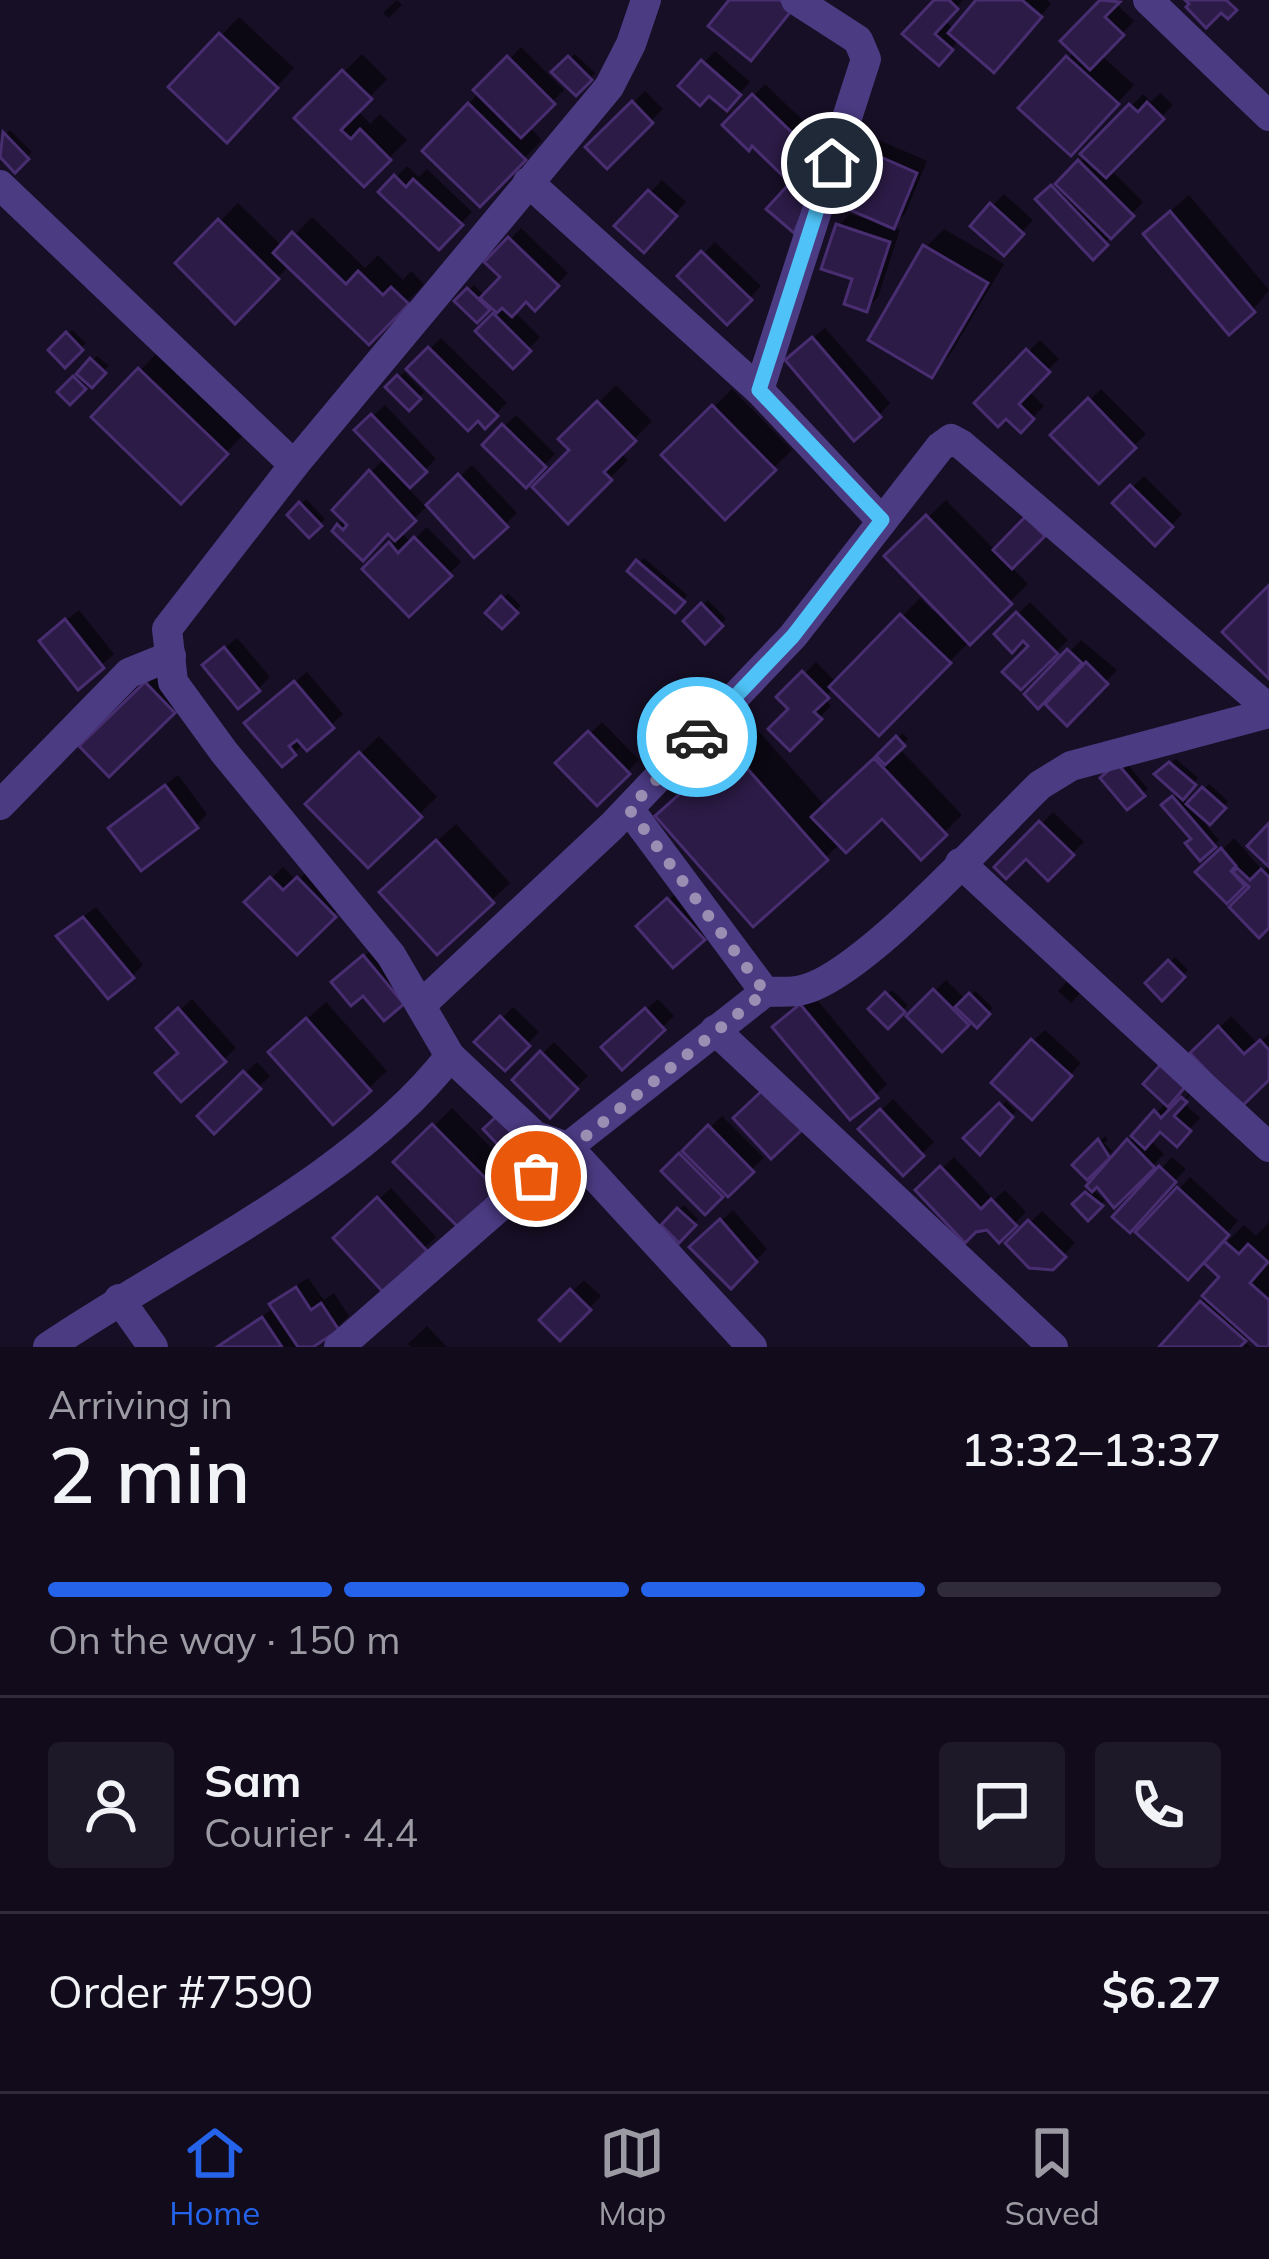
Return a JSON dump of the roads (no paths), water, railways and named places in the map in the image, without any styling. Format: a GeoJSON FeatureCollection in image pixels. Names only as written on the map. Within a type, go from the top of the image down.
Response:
{"type":"FeatureCollection","features":[{"type":"Feature","properties":{"kind":"street"},"geometry":{"type":"LineString","coordinates":[[646,0],[609,87],[294,464],[167,629],[173,682],[224,752],[391,955],[450,1056],[535,1136],[568,1147],[752,1347]]}},
{"type":"Feature","properties":{"kind":"street"},"geometry":{"type":"LineString","coordinates":[[759,390],[866,59],[858,40],[796,0]]}},
{"type":"Feature","properties":{"kind":"street"},"geometry":{"type":"LineString","coordinates":[[1148,0],[1269,116]]}},
{"type":"Feature","properties":{"kind":"street"},"geometry":{"type":"LineString","coordinates":[[528,182],[759,390],[882,520]]}},
{"type":"Feature","properties":{"kind":"street"},"geometry":{"type":"LineString","coordinates":[[0,185],[294,464]]}},
{"type":"Feature","properties":{"kind":"street"},"geometry":{"type":"LineString","coordinates":[[422,1004],[629,809],[793,636],[940,446],[951,439],[1269,711]]}},
{"type":"Feature","properties":{"kind":"street"},"geometry":{"type":"LineString","coordinates":[[0,805],[129,673],[171,656]]}},
{"type":"Feature","properties":{"kind":"street"},"geometry":{"type":"LineString","coordinates":[[339,1347],[568,1147],[765,992],[802,990],[831,979],[872,950],[1040,785],[1071,766],[1269,711]]}},
{"type":"Feature","properties":{"kind":"street"},"geometry":{"type":"LineString","coordinates":[[629,809],[765,992]]}},
{"type":"Feature","properties":{"kind":"street"},"geometry":{"type":"LineString","coordinates":[[960,863],[1266,1139]]}},
{"type":"Feature","properties":{"kind":"street"},"geometry":{"type":"LineString","coordinates":[[715,1030],[1053,1347]]}},
{"type":"Feature","properties":{"kind":"street"},"geometry":{"type":"LineString","coordinates":[[48,1347],[118,1299],[309,1184],[423,1092],[450,1056]]}},
{"type":"Feature","properties":{"kind":"street"},"geometry":{"type":"LineString","coordinates":[[118,1299],[153,1347]]}}]}
